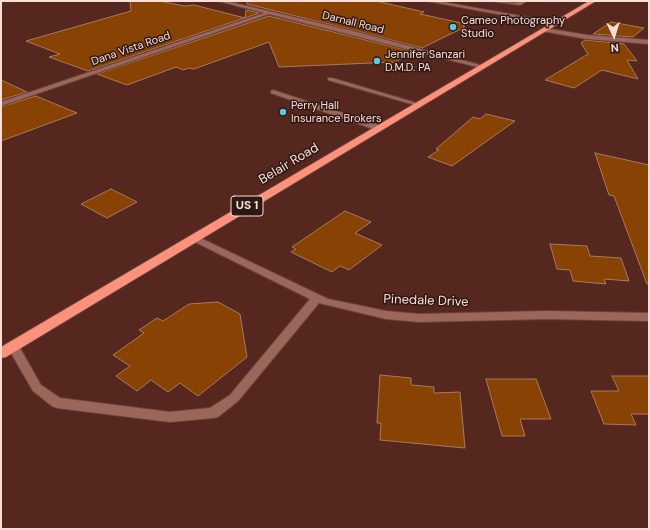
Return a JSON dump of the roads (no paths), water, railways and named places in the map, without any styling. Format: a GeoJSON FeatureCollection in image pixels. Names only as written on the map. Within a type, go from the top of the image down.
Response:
{"type":"FeatureCollection","features":[{"type":"Feature","properties":{"kind":"highway","name":"Belair Road"},"geometry":{"type":"LineString","coordinates":[[7,349],[481,66],[557,23],[590,1]]}},
{"type":"Feature","properties":{"kind":"street","name":"Darnall Road"},"geometry":{"type":"LineString","coordinates":[[220,1],[267,14],[357,34],[481,66]]}},
{"type":"Feature","properties":{"kind":"street"},"geometry":{"type":"LineString","coordinates":[[429,1],[557,23]]}},
{"type":"Feature","properties":{"kind":"street"},"geometry":{"type":"LineString","coordinates":[[493,1],[520,4],[525,1]]}},
{"type":"Feature","properties":{"kind":"street","name":"Dana Vista Road"},"geometry":{"type":"LineString","coordinates":[[1,104],[267,14]]}},
{"type":"Feature","properties":{"kind":"street"},"geometry":{"type":"LineString","coordinates":[[544,30],[587,37],[649,42]]}},
{"type":"Feature","properties":{"kind":"street"},"geometry":{"type":"LineString","coordinates":[[330,79],[418,104]]}},
{"type":"Feature","properties":{"kind":"street"},"geometry":{"type":"LineString","coordinates":[[273,92],[379,128]]}},
{"type":"Feature","properties":{"kind":"street","name":"Pinedale Drive"},"geometry":{"type":"LineString","coordinates":[[194,238],[317,298],[386,316],[419,318],[548,315],[649,317]]}},
{"type":"Feature","properties":{"kind":"street"},"geometry":{"type":"LineString","coordinates":[[7,349],[37,388],[57,403],[170,418],[213,413],[234,398],[317,298]]}},
{"type":"Feature","properties":{"kind":"place","name":"Cameo Photography Studio"},"geometry":{"type":"Point","coordinates":[453,27]}},
{"type":"Feature","properties":{"kind":"place","name":"Jennifer Sanzari D.M.D. PA"},"geometry":{"type":"Point","coordinates":[377,61]}},
{"type":"Feature","properties":{"kind":"place","name":"Perry Hall Insurance Brokers"},"geometry":{"type":"Point","coordinates":[283,112]}}]}
